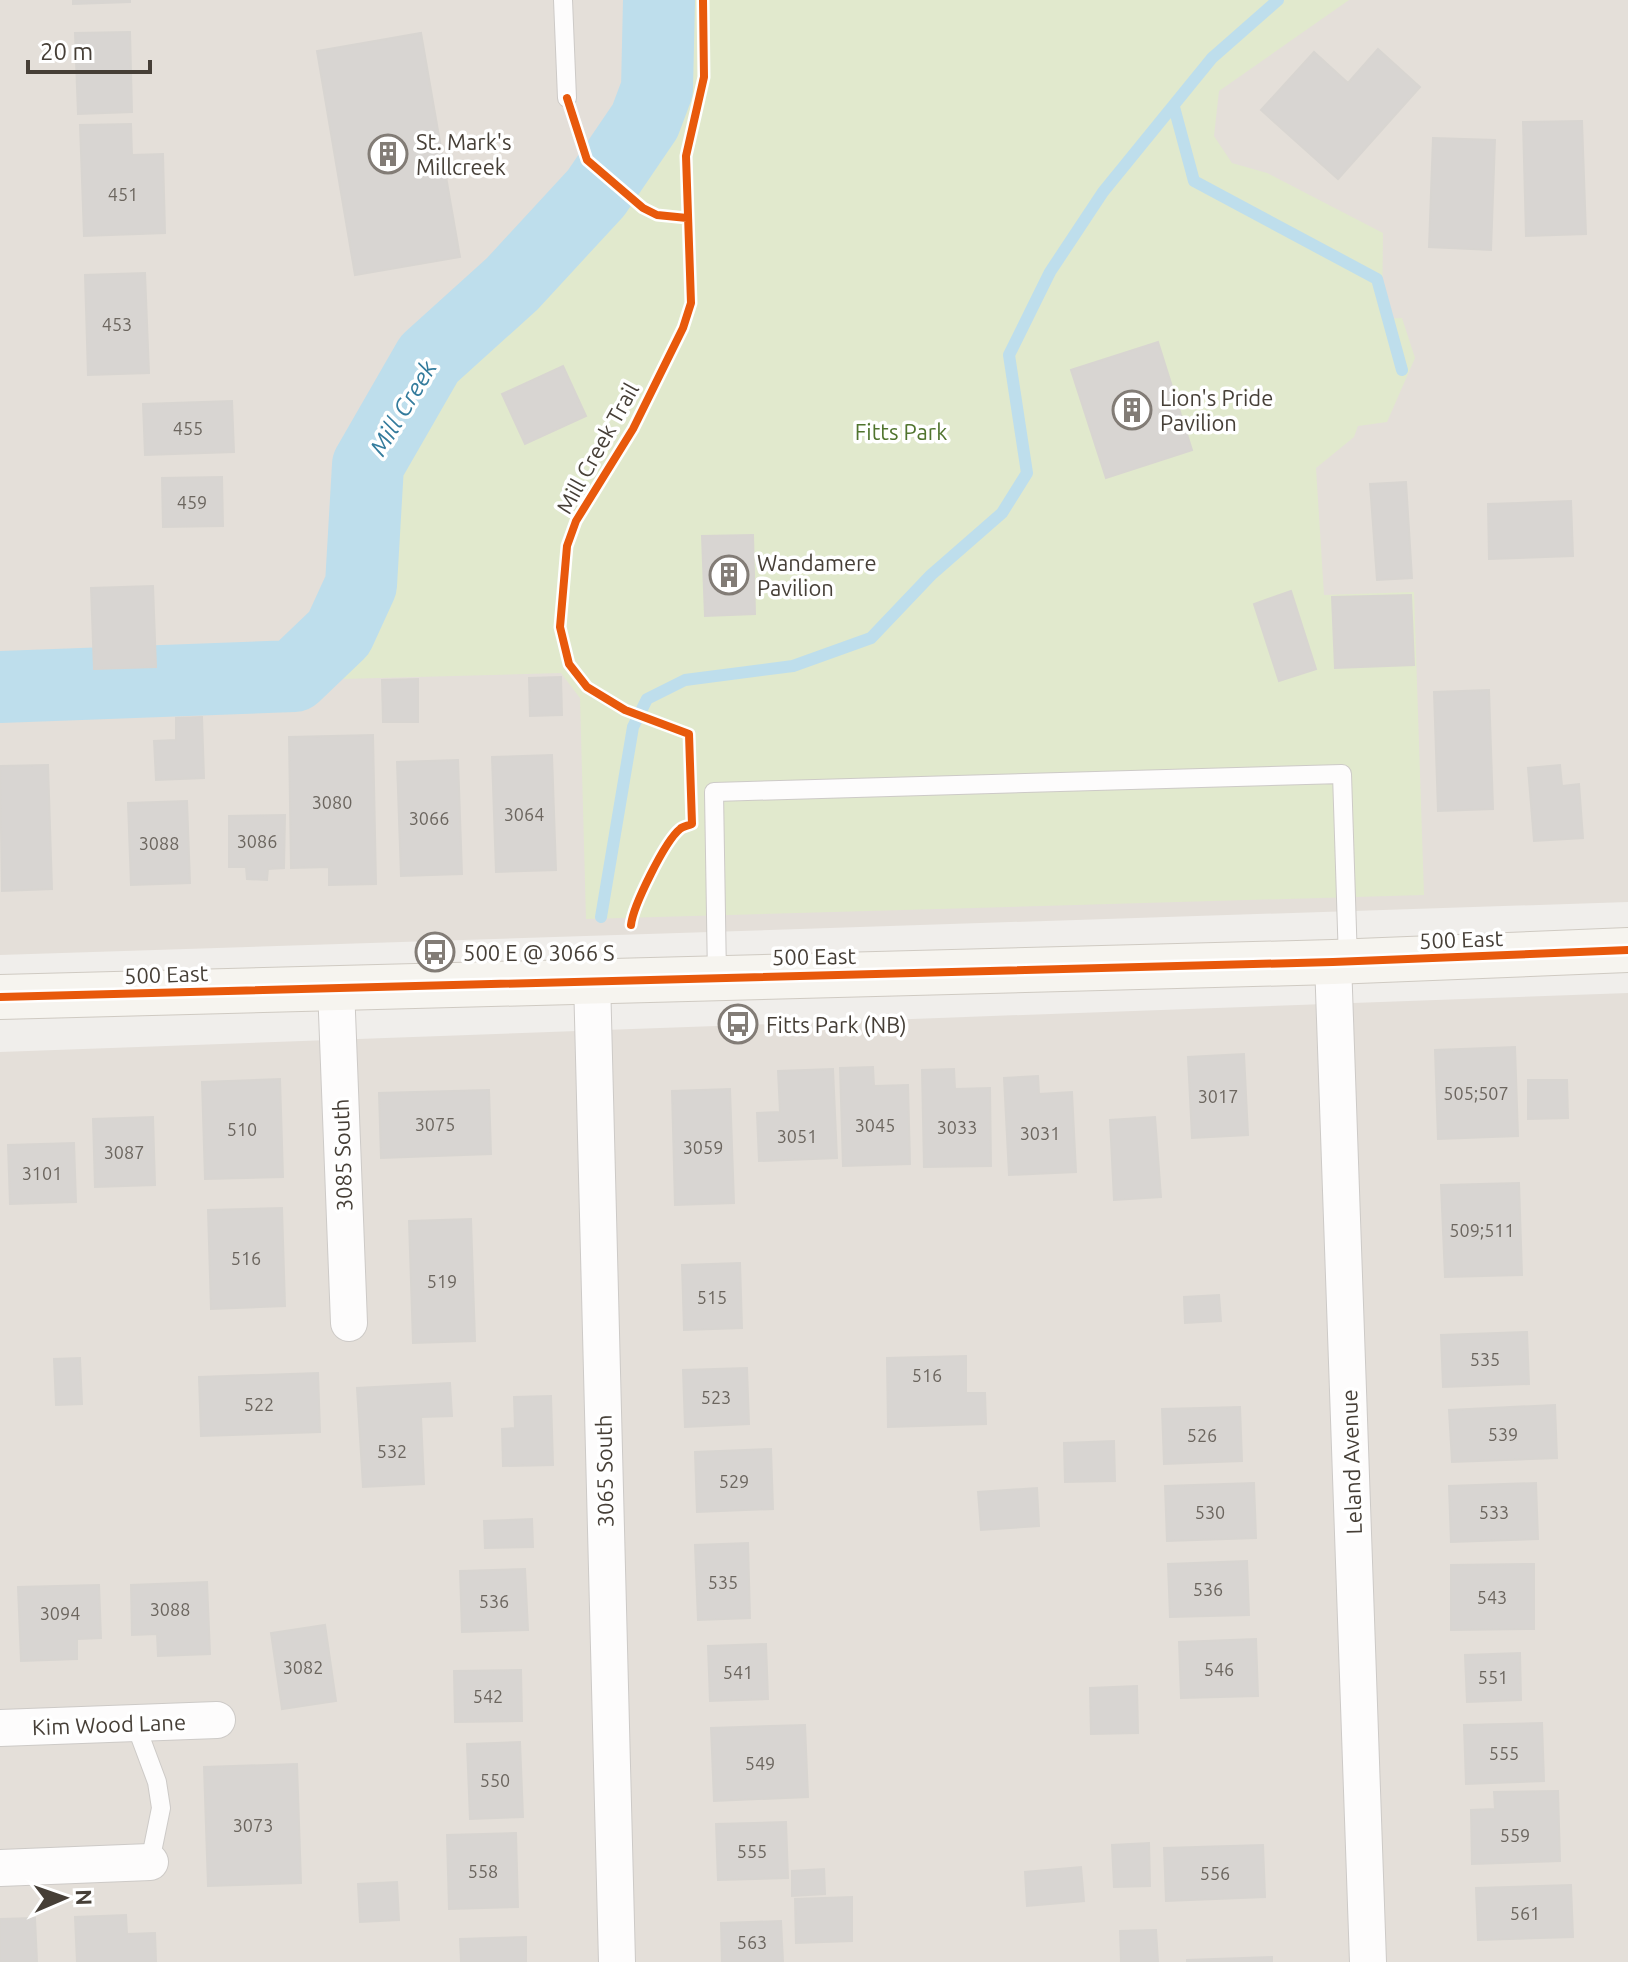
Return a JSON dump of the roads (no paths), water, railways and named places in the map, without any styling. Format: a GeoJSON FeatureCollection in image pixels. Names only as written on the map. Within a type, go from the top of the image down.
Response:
{"type":"FeatureCollection","features":[{"type":"Feature","properties":{"kind":"street","name":"500 East"},"geometry":{"type":"LineString","coordinates":[[0,997],[592,979],[1341,962],[1628,950]]}},
{"type":"Feature","properties":{"kind":"street","name":"Leland Avenue"},"geometry":{"type":"LineString","coordinates":[[1341,962],[1368,1962]]}},
{"type":"Feature","properties":{"kind":"street","name":"3065 South"},"geometry":{"type":"LineString","coordinates":[[592,979],[617,1962]]}},
{"type":"Feature","properties":{"kind":"street","name":"3085 South"},"geometry":{"type":"LineString","coordinates":[[336,987],[349,1323]]}},
{"type":"Feature","properties":{"kind":"street","name":"Kim Wood Lane"},"geometry":{"type":"LineString","coordinates":[[0,1728],[217,1720]]}},
{"type":"Feature","properties":{"kind":"street"},"geometry":{"type":"LineString","coordinates":[[0,1868],[150,1862]]}},
{"type":"Feature","properties":{"kind":"lane"},"geometry":{"type":"LineString","coordinates":[[563,0],[567,98]]}},
{"type":"Feature","properties":{"kind":"lane"},"geometry":{"type":"LineString","coordinates":[[717,977],[714,792],[1342,774],[1341,962]]}},
{"type":"Feature","properties":{"kind":"lane"},"geometry":{"type":"LineString","coordinates":[[135,1723],[157,1782],[161,1808],[150,1862]]}},
{"type":"Feature","properties":{"kind":"waterway","name":"Mill Creek"},"geometry":{"type":"LineString","coordinates":[[0,687],[294,676],[339,633],[361,585],[368,465],[429,359],[512,284],[596,193],[645,121],[657,89],[659,0]]}},
{"type":"Feature","properties":{"kind":"waterway"},"geometry":{"type":"LineString","coordinates":[[601,917],[633,727],[647,699],[685,680],[793,666],[871,638],[931,575],[1002,513],[1027,473],[1009,355],[1050,272],[1103,192],[1212,58],[1278,0]]}},
{"type":"Feature","properties":{"kind":"waterway"},"geometry":{"type":"LineString","coordinates":[[1174,107],[1194,181],[1377,279],[1402,370]]}},
{"type":"Feature","properties":{"kind":"place","name":"St. Mark's Millcreek"},"geometry":{"type":"Point","coordinates":[388,154]}},
{"type":"Feature","properties":{"kind":"place","name":"Lion's Pride Pavilion"},"geometry":{"type":"Point","coordinates":[1132,410]}},
{"type":"Feature","properties":{"kind":"place","name":"Wandamere Pavilion"},"geometry":{"type":"Point","coordinates":[729,575]}},
{"type":"Feature","properties":{"kind":"place","name":"500 E @ 3066 S"},"geometry":{"type":"Point","coordinates":[435,952]}},
{"type":"Feature","properties":{"kind":"place","name":"Fitts Park (NB)"},"geometry":{"type":"Point","coordinates":[738,1024]}},
{"type":"Feature","properties":{"kind":"park label","name":"Fitts Park"},"geometry":{"type":"Point","coordinates":[901,431]}}]}
